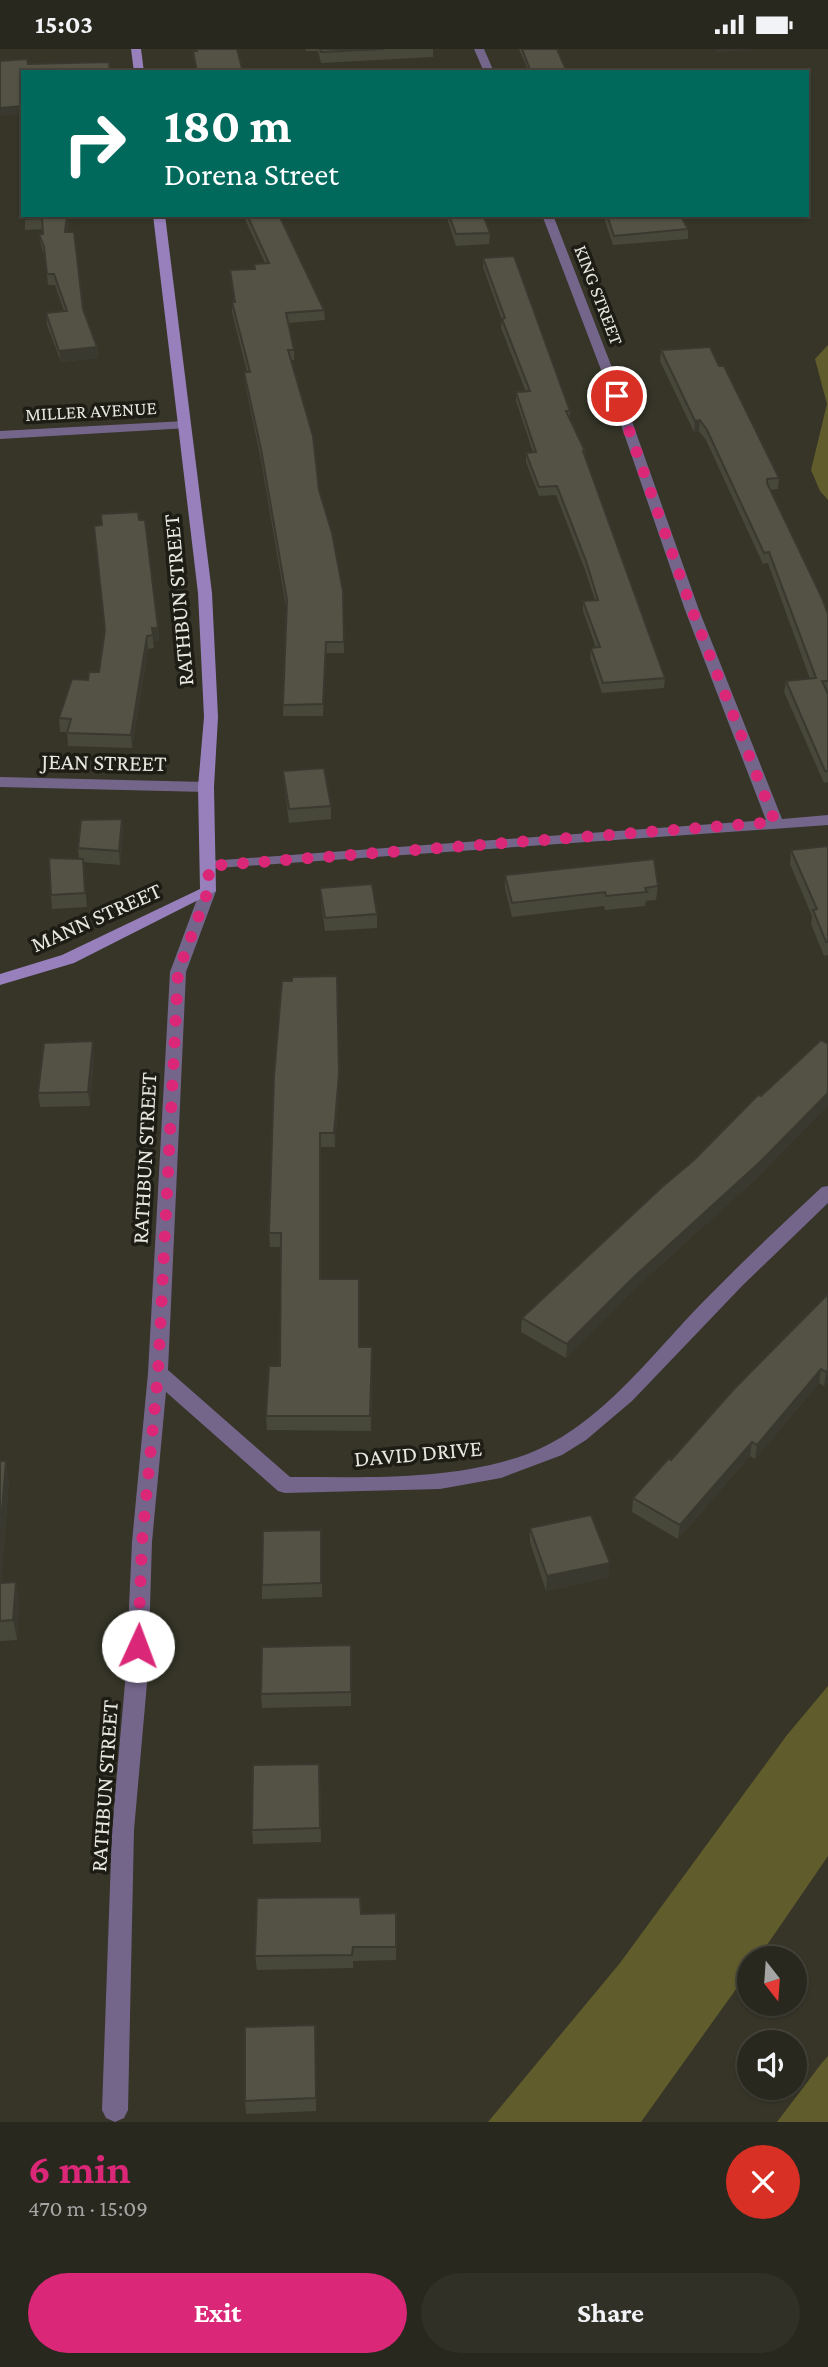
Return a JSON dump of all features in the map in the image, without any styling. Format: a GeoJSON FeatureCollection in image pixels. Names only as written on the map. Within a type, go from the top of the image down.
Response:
{"type":"FeatureCollection","features":[{"type":"Feature","properties":{"kind":"street"},"geometry":{"type":"LineString","coordinates":[[136,49],[139,70]]}},
{"type":"Feature","properties":{"kind":"street"},"geometry":{"type":"LineString","coordinates":[[479,49],[488,70]]}},
{"type":"Feature","properties":{"kind":"street","name":"RATHBUN STREET"},"geometry":{"type":"LineString","coordinates":[[115,2110],[123,1830],[137,1672],[142,1542],[158,1373],[178,972],[208,891],[209,866],[206,787],[211,717],[205,593],[159,217]]}},
{"type":"Feature","properties":{"kind":"street","name":"KING STREET"},"geometry":{"type":"LineString","coordinates":[[548,217],[617,396],[697,623],[775,822]]}},
{"type":"Feature","properties":{"kind":"street","name":"MILLER AVENUE"},"geometry":{"type":"LineString","coordinates":[[0,435],[185,425]]}},
{"type":"Feature","properties":{"kind":"street","name":"JEAN STREET"},"geometry":{"type":"LineString","coordinates":[[0,782],[206,787]]}},
{"type":"Feature","properties":{"kind":"street"},"geometry":{"type":"LineString","coordinates":[[209,866],[828,820]]}},
{"type":"Feature","properties":{"kind":"street","name":"MANN STREET"},"geometry":{"type":"LineString","coordinates":[[0,980],[68,959],[208,891]]}},
{"type":"Feature","properties":{"kind":"street","name":"DAVID DRIVE"},"geometry":{"type":"LineString","coordinates":[[158,1373],[285,1485],[451,1479],[522,1464],[533,1461],[577,1435],[620,1399],[757,1258],[828,1192]]}},
{"type":"Feature","properties":{"kind":"shaded area"},"geometry":{"type":"Polygon","coordinates":[[[828,345],[828,500],[820,491],[811,470],[827,404],[815,359],[828,345]]]}},
{"type":"Feature","properties":{"kind":"shaded area"},"geometry":{"type":"Polygon","coordinates":[[[828,1686],[828,1856],[766,1946],[737,1946],[737,1988],[641,2122],[488,2122],[620,1963],[787,1735],[828,1686]]]}},
{"type":"Feature","properties":{"kind":"shaded area"},"geometry":{"type":"Polygon","coordinates":[[[828,2056],[828,2122],[777,2122],[794,2100],[807,2100],[807,2082],[828,2056]]]}},
{"type":"Feature","properties":{"kind":"building"},"geometry":{"type":"Polygon","coordinates":[[[237,49],[242,70],[197,70],[193,51],[237,49]]]}},
{"type":"Feature","properties":{"kind":"building"},"geometry":{"type":"Polygon","coordinates":[[[320,49],[384,49],[321,52],[320,49]]]}},
{"type":"Feature","properties":{"kind":"building"},"geometry":{"type":"Polygon","coordinates":[[[522,49],[557,49],[566,70],[530,70],[522,49]]]}},
{"type":"Feature","properties":{"kind":"building"},"geometry":{"type":"Polygon","coordinates":[[[27,59],[28,64],[109,62],[110,70],[21,70],[21,106],[0,108],[0,61],[27,59]]]}},
{"type":"Feature","properties":{"kind":"building"},"geometry":{"type":"Polygon","coordinates":[[[24,217],[67,217],[65,232],[74,232],[83,309],[97,347],[59,351],[46,313],[67,311],[54,274],[47,274],[44,247],[39,234],[43,234],[42,218],[24,217]]]}},
{"type":"Feature","properties":{"kind":"building"},"geometry":{"type":"Polygon","coordinates":[[[248,217],[280,217],[324,310],[286,313],[294,350],[288,350],[313,436],[319,490],[332,533],[343,591],[344,642],[326,642],[323,704],[283,705],[287,600],[261,449],[244,372],[250,372],[232,302],[235,302],[230,270],[255,269],[254,264],[269,263],[248,217]]]}},
{"type":"Feature","properties":{"kind":"building"},"geometry":{"type":"Polygon","coordinates":[[[450,217],[484,217],[490,233],[456,234],[450,217]]]}},
{"type":"Feature","properties":{"kind":"building"},"geometry":{"type":"Polygon","coordinates":[[[608,217],[681,217],[688,229],[614,236],[608,217]]]}},
{"type":"Feature","properties":{"kind":"building"},"geometry":{"type":"Polygon","coordinates":[[[514,256],[570,411],[566,411],[585,451],[665,678],[603,683],[591,648],[600,647],[583,601],[598,600],[557,486],[539,487],[526,453],[536,452],[516,392],[530,391],[502,319],[505,318],[483,258],[514,256]]]}},
{"type":"Feature","properties":{"kind":"building"},"geometry":{"type":"Polygon","coordinates":[[[710,347],[719,366],[724,366],[779,478],[767,479],[767,483],[828,614],[828,681],[822,681],[828,694],[828,771],[825,771],[786,681],[816,678],[769,552],[764,553],[707,430],[700,420],[695,421],[661,350],[710,347]]]}},
{"type":"Feature","properties":{"kind":"building"},"geometry":{"type":"Polygon","coordinates":[[[138,512],[139,520],[145,520],[158,628],[152,628],[153,635],[147,636],[131,735],[67,733],[71,719],[59,718],[72,679],[88,680],[89,672],[99,672],[105,630],[94,526],[102,525],[101,514],[138,512]]]}},
{"type":"Feature","properties":{"kind":"building"},"geometry":{"type":"Polygon","coordinates":[[[324,768],[331,806],[289,809],[283,771],[324,768]]]}},
{"type":"Feature","properties":{"kind":"building"},"geometry":{"type":"Polygon","coordinates":[[[122,819],[119,851],[78,848],[81,820],[122,819]]]}},
{"type":"Feature","properties":{"kind":"building"},"geometry":{"type":"Polygon","coordinates":[[[828,846],[826,942],[813,910],[817,909],[791,850],[828,846]]]}},
{"type":"Feature","properties":{"kind":"building"},"geometry":{"type":"Polygon","coordinates":[[[49,858],[83,859],[85,893],[51,895],[49,858]]]}},
{"type":"Feature","properties":{"kind":"building"},"geometry":{"type":"Polygon","coordinates":[[[654,859],[658,886],[645,888],[647,892],[606,896],[605,892],[512,903],[505,875],[654,859]]]}},
{"type":"Feature","properties":{"kind":"building"},"geometry":{"type":"Polygon","coordinates":[[[372,884],[377,914],[325,918],[320,888],[372,884]]]}},
{"type":"Feature","properties":{"kind":"building"},"geometry":{"type":"Polygon","coordinates":[[[337,976],[339,1074],[334,1133],[320,1133],[320,1279],[359,1279],[359,1347],[372,1347],[370,1416],[266,1416],[269,1366],[280,1366],[281,1233],[269,1233],[274,1076],[282,981],[292,981],[292,977],[337,976]]]}},
{"type":"Feature","properties":{"kind":"building"},"geometry":{"type":"Polygon","coordinates":[[[821,1040],[828,1044],[828,1093],[760,1162],[636,1275],[567,1344],[522,1318],[694,1160],[758,1095],[761,1096],[821,1040]]]}},
{"type":"Feature","properties":{"kind":"building"},"geometry":{"type":"Polygon","coordinates":[[[93,1041],[88,1092],[38,1093],[44,1043],[93,1041]]]}},
{"type":"Feature","properties":{"kind":"building"},"geometry":{"type":"Polygon","coordinates":[[[828,1294],[828,1370],[826,1372],[821,1369],[757,1445],[752,1442],[680,1525],[633,1498],[734,1389],[828,1294]]]}},
{"type":"Feature","properties":{"kind":"building"},"geometry":{"type":"Polygon","coordinates":[[[0,1461],[6,1461],[0,1535],[0,1461]]]}},
{"type":"Feature","properties":{"kind":"building"},"geometry":{"type":"Polygon","coordinates":[[[591,1515],[610,1563],[547,1576],[530,1528],[591,1515]]]}},
{"type":"Feature","properties":{"kind":"building"},"geometry":{"type":"Polygon","coordinates":[[[321,1530],[321,1583],[262,1585],[263,1531],[321,1530]]]}},
{"type":"Feature","properties":{"kind":"building"},"geometry":{"type":"Polygon","coordinates":[[[16,1582],[13,1620],[0,1621],[0,1583],[16,1582]]]}},
{"type":"Feature","properties":{"kind":"building"},"geometry":{"type":"Polygon","coordinates":[[[351,1645],[351,1692],[261,1694],[262,1647],[351,1645]]]}},
{"type":"Feature","properties":{"kind":"building"},"geometry":{"type":"Polygon","coordinates":[[[319,1764],[320,1828],[252,1830],[253,1765],[319,1764]]]}},
{"type":"Feature","properties":{"kind":"building"},"geometry":{"type":"Polygon","coordinates":[[[360,1897],[361,1914],[396,1913],[396,1947],[353,1947],[352,1955],[255,1956],[257,1898],[360,1897]]]}},
{"type":"Feature","properties":{"kind":"building"},"geometry":{"type":"Polygon","coordinates":[[[315,2025],[316,2098],[245,2101],[245,2027],[315,2025]]]}},
{"type":"Feature","properties":{"kind":"route"},"geometry":{"type":"LineString","coordinates":[[138,1646],[142,1542],[158,1373],[178,972],[208,891],[209,866],[775,822],[692,610],[617,396]]}}]}
